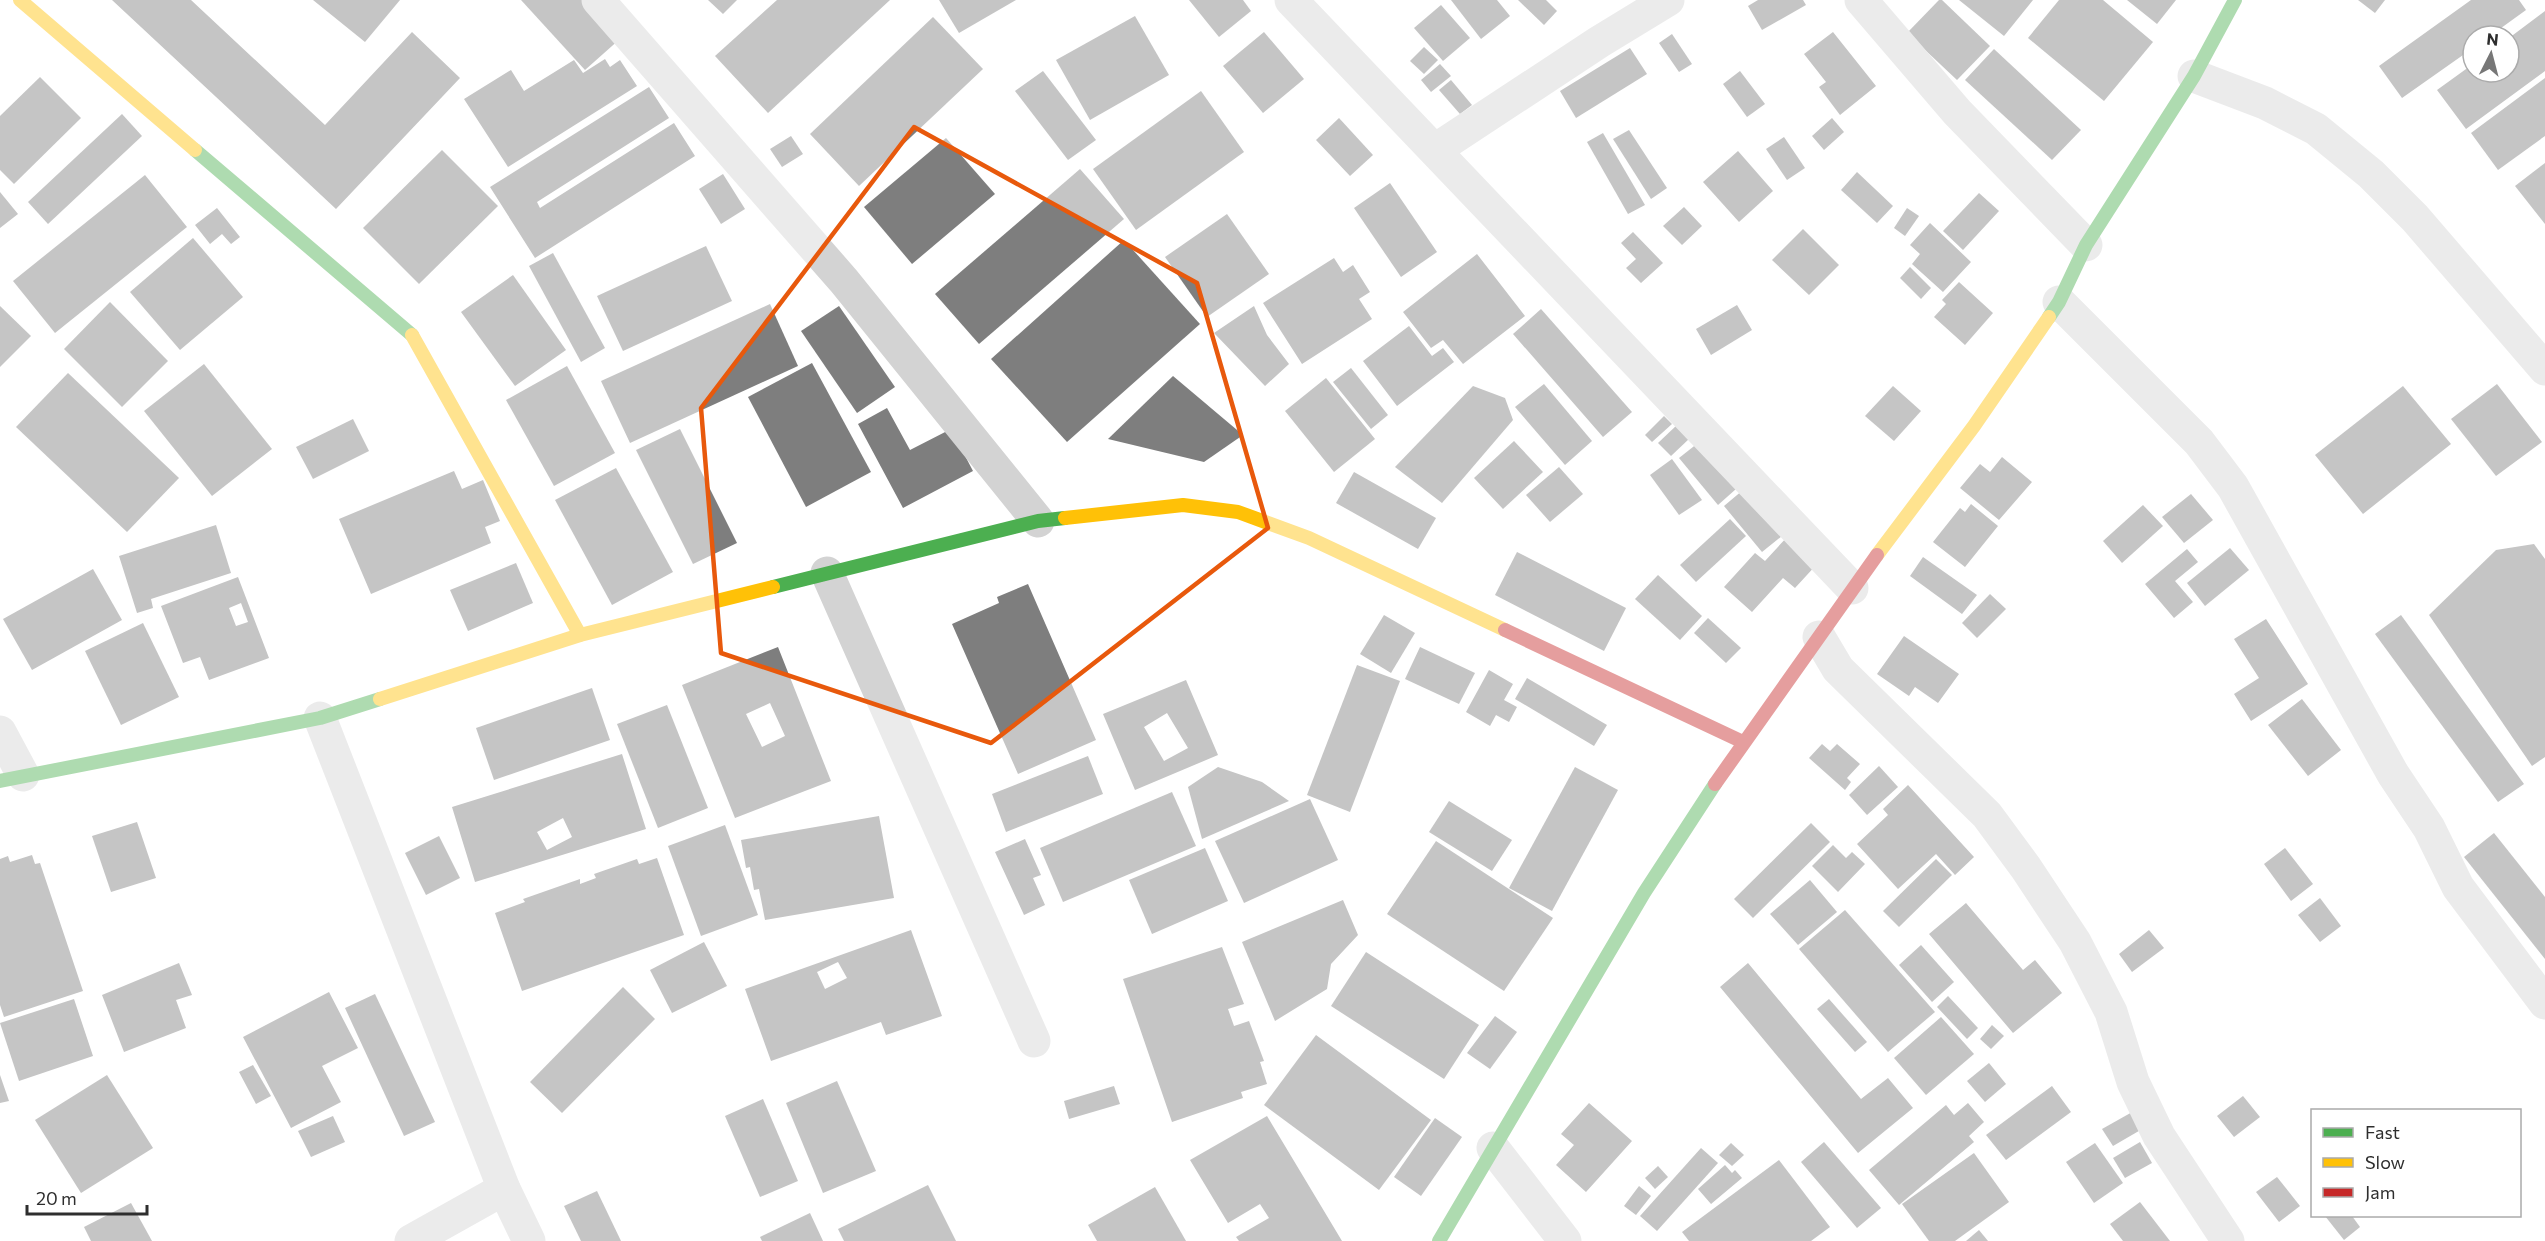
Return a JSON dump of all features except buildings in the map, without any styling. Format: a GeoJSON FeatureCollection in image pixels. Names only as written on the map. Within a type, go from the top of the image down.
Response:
{"type":"FeatureCollection","features":[{"type":"Feature","properties":{"kind":"street"},"geometry":{"type":"LineString","coordinates":[[20,0],[411,334],[580,635]]}},
{"type":"Feature","properties":{"kind":"street"},"geometry":{"type":"LineString","coordinates":[[598,0],[844,281],[1038,521]]}},
{"type":"Feature","properties":{"kind":"street"},"geometry":{"type":"LineString","coordinates":[[1291,0],[1852,588]]}},
{"type":"Feature","properties":{"kind":"street"},"geometry":{"type":"LineString","coordinates":[[1435,150],[1599,42],[1668,0]]}},
{"type":"Feature","properties":{"kind":"street"},"geometry":{"type":"LineString","coordinates":[[1861,0],[1957,112],[2086,245]]}},
{"type":"Feature","properties":{"kind":"street"},"geometry":{"type":"LineString","coordinates":[[1439,1241],[1644,893],[1743,742],[1852,588],[1974,426],[2059,302],[2086,245],[2194,76],[2235,0]]}},
{"type":"Feature","properties":{"kind":"street"},"geometry":{"type":"LineString","coordinates":[[2194,76],[2265,103],[2316,129],[2371,174],[2415,218],[2545,369]]}},
{"type":"Feature","properties":{"kind":"street"},"geometry":{"type":"LineString","coordinates":[[2059,302],[2199,442],[2233,487],[2393,774],[2429,828],[2458,887],[2545,1003]]}},
{"type":"Feature","properties":{"kind":"street"},"geometry":{"type":"LineString","coordinates":[[0,732],[11,778],[320,718],[580,635],[1038,521],[1183,505],[1238,512],[1309,538],[1743,742]]}},
{"type":"Feature","properties":{"kind":"street"},"geometry":{"type":"LineString","coordinates":[[826,573],[1034,1041]]}},
{"type":"Feature","properties":{"kind":"street"},"geometry":{"type":"LineString","coordinates":[[1819,637],[1838,669],[1987,815],[2026,868],[2075,942],[2111,1012],[2133,1082],[2159,1136],[2228,1241]]}},
{"type":"Feature","properties":{"kind":"street"},"geometry":{"type":"LineString","coordinates":[[320,718],[504,1189],[529,1241]]}},
{"type":"Feature","properties":{"kind":"street"},"geometry":{"type":"LineString","coordinates":[[1493,1148],[1565,1241]]}},
{"type":"Feature","properties":{"kind":"street"},"geometry":{"type":"LineString","coordinates":[[411,1241],[504,1189]]}},
{"type":"Feature","properties":{"kind":"highlighted area"},"geometry":{"type":"Polygon","coordinates":[[[914,127],[1197,283],[1268,528],[991,743],[721,653],[701,408],[914,127]]]}},
{"type":"Feature","properties":{"kind":"traffic: fast"},"geometry":{"type":"LineString","coordinates":[[2049,317],[2059,302],[2086,245],[2194,76],[2235,0]]}},
{"type":"Feature","properties":{"kind":"traffic: fast"},"geometry":{"type":"LineString","coordinates":[[195,150],[412,335]]}},
{"type":"Feature","properties":{"kind":"traffic: fast"},"geometry":{"type":"LineString","coordinates":[[773,587],[1038,521],[1065,518]]}},
{"type":"Feature","properties":{"kind":"traffic: fast"},"geometry":{"type":"LineString","coordinates":[[0,781],[320,718],[380,699]]}},
{"type":"Feature","properties":{"kind":"traffic: fast"},"geometry":{"type":"LineString","coordinates":[[1439,1241],[1644,893],[1715,784]]}},
{"type":"Feature","properties":{"kind":"traffic: slow"},"geometry":{"type":"LineString","coordinates":[[20,0],[195,150]]}},
{"type":"Feature","properties":{"kind":"traffic: slow"},"geometry":{"type":"LineString","coordinates":[[1877,555],[1974,426],[2049,317]]}},
{"type":"Feature","properties":{"kind":"traffic: slow"},"geometry":{"type":"LineString","coordinates":[[412,335],[580,635]]}},
{"type":"Feature","properties":{"kind":"traffic: slow"},"geometry":{"type":"LineString","coordinates":[[1065,518],[1183,505],[1238,512],[1309,538],[1505,630]]}},
{"type":"Feature","properties":{"kind":"traffic: slow"},"geometry":{"type":"LineString","coordinates":[[380,699],[580,635],[773,587]]}},
{"type":"Feature","properties":{"kind":"traffic: jam"},"geometry":{"type":"LineString","coordinates":[[1715,784],[1877,555]]}},
{"type":"Feature","properties":{"kind":"traffic: jam"},"geometry":{"type":"LineString","coordinates":[[1505,630],[1743,742]]}}]}
